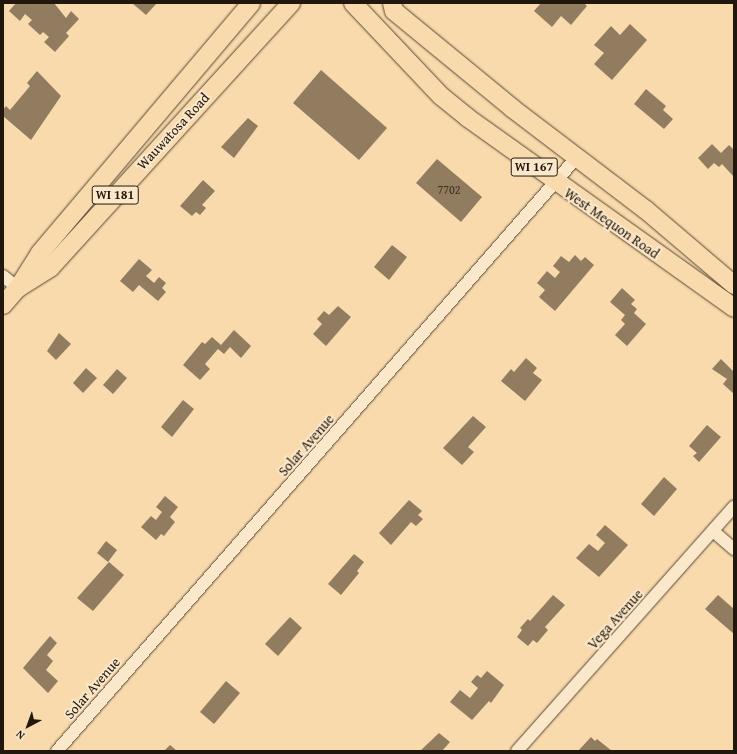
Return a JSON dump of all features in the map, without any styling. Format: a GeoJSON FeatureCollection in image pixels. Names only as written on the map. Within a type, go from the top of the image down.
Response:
{"type":"FeatureCollection","features":[{"type":"Feature","properties":{"kind":"main road","name":"Wauwatosa Road"},"geometry":{"type":"LineString","coordinates":[[3,305],[18,288],[40,253],[251,3]]}},
{"type":"Feature","properties":{"kind":"main road","name":"Wauwatosa Road"},"geometry":{"type":"LineString","coordinates":[[18,288],[51,267],[288,4]]}},
{"type":"Feature","properties":{"kind":"main road","name":"West Mequon Road"},"geometry":{"type":"LineString","coordinates":[[354,4],[441,96],[555,183],[734,308]]}},
{"type":"Feature","properties":{"kind":"main road","name":"West Mequon Road"},"geometry":{"type":"LineString","coordinates":[[389,6],[512,108],[646,210],[734,285]]}},
{"type":"Feature","properties":{"kind":"main road"},"geometry":{"type":"LineString","coordinates":[[378,28],[389,6]]}},
{"type":"Feature","properties":{"kind":"street","name":"Solar Avenue"},"geometry":{"type":"LineString","coordinates":[[57,751],[577,158]]}},
{"type":"Feature","properties":{"kind":"street"},"geometry":{"type":"LineString","coordinates":[[3,276],[18,288]]}},
{"type":"Feature","properties":{"kind":"street","name":"Vega Avenue"},"geometry":{"type":"LineString","coordinates":[[517,751],[734,507]]}},
{"type":"Feature","properties":{"kind":"street"},"geometry":{"type":"LineString","coordinates":[[713,531],[734,549]]}},
{"type":"Feature","properties":{"kind":"building"},"geometry":{"type":"Polygon","coordinates":[[[16,3],[54,3],[66,18],[71,11],[79,19],[66,33],[69,36],[55,52],[44,42],[49,37],[43,32],[40,35],[28,24],[32,20],[25,14],[20,21],[9,11],[16,3]]]}},
{"type":"Feature","properties":{"kind":"building"},"geometry":{"type":"Polygon","coordinates":[[[132,3],[157,3],[146,15],[132,3]]]}},
{"type":"Feature","properties":{"kind":"building"},"geometry":{"type":"Polygon","coordinates":[[[541,3],[584,3],[587,6],[571,25],[561,16],[552,27],[534,11],[541,3]]]}},
{"type":"Feature","properties":{"kind":"building"},"geometry":{"type":"Polygon","coordinates":[[[630,24],[647,40],[612,80],[594,64],[604,53],[594,45],[611,26],[620,35],[630,24]]]}},
{"type":"Feature","properties":{"kind":"building"},"geometry":{"type":"Polygon","coordinates":[[[321,70],[387,128],[359,160],[293,103],[321,70]]]}},
{"type":"Feature","properties":{"kind":"building"},"geometry":{"type":"Polygon","coordinates":[[[37,71],[61,96],[31,140],[3,116],[3,110],[6,106],[10,110],[30,86],[27,83],[37,71]]]}},
{"type":"Feature","properties":{"kind":"building"},"geometry":{"type":"Polygon","coordinates":[[[646,89],[666,106],[663,110],[673,119],[664,129],[634,104],[646,89]]]}},
{"type":"Feature","properties":{"kind":"building"},"geometry":{"type":"Polygon","coordinates":[[[248,118],[258,126],[234,158],[221,147],[248,118]]]}},
{"type":"Feature","properties":{"kind":"building"},"geometry":{"type":"Polygon","coordinates":[[[712,144],[721,153],[729,145],[734,150],[734,177],[722,164],[719,167],[714,163],[708,169],[698,158],[712,144]]]}},
{"type":"Feature","properties":{"kind":"building"},"geometry":{"type":"Polygon","coordinates":[[[437,159],[482,197],[461,222],[416,183],[437,159]]]}},
{"type":"Feature","properties":{"kind":"building"},"geometry":{"type":"Polygon","coordinates":[[[203,180],[215,191],[202,205],[206,208],[200,215],[196,212],[192,216],[180,206],[203,180]]]}},
{"type":"Feature","properties":{"kind":"building"},"geometry":{"type":"Polygon","coordinates":[[[392,245],[407,257],[389,280],[374,267],[392,245]]]}},
{"type":"Feature","properties":{"kind":"building"},"geometry":{"type":"Polygon","coordinates":[[[575,255],[581,261],[585,257],[594,265],[555,311],[539,297],[545,290],[537,283],[547,271],[555,278],[560,272],[553,266],[561,256],[569,262],[575,255]]]}},
{"type":"Feature","properties":{"kind":"building"},"geometry":{"type":"Polygon","coordinates":[[[139,259],[152,270],[146,276],[154,283],[159,277],[166,283],[162,288],[166,292],[158,301],[139,285],[133,292],[120,281],[139,259]]]}},
{"type":"Feature","properties":{"kind":"building"},"geometry":{"type":"Polygon","coordinates":[[[622,288],[635,300],[631,304],[637,309],[634,313],[646,324],[627,346],[615,335],[625,324],[621,320],[625,315],[610,302],[622,288]]]}},
{"type":"Feature","properties":{"kind":"building"},"geometry":{"type":"Polygon","coordinates":[[[338,306],[351,317],[326,346],[313,334],[322,324],[317,319],[324,311],[329,315],[338,306]]]}},
{"type":"Feature","properties":{"kind":"building"},"geometry":{"type":"Polygon","coordinates":[[[234,330],[251,346],[241,358],[230,347],[224,354],[218,349],[205,364],[210,369],[200,380],[183,365],[202,342],[205,344],[212,337],[221,345],[234,330]]]}},
{"type":"Feature","properties":{"kind":"building"},"geometry":{"type":"Polygon","coordinates":[[[59,333],[71,344],[56,360],[47,351],[59,333]]]}},
{"type":"Feature","properties":{"kind":"building"},"geometry":{"type":"Polygon","coordinates":[[[526,358],[537,368],[533,373],[542,380],[525,401],[501,381],[511,369],[514,372],[526,358]]]}},
{"type":"Feature","properties":{"kind":"building"},"geometry":{"type":"Polygon","coordinates":[[[721,359],[734,372],[734,394],[723,384],[727,379],[712,369],[721,359]]]}},
{"type":"Feature","properties":{"kind":"building"},"geometry":{"type":"Polygon","coordinates":[[[86,368],[97,378],[83,393],[73,383],[86,368]]]}},
{"type":"Feature","properties":{"kind":"building"},"geometry":{"type":"Polygon","coordinates":[[[117,369],[127,378],[113,394],[103,385],[117,369]]]}},
{"type":"Feature","properties":{"kind":"building"},"geometry":{"type":"Polygon","coordinates":[[[183,400],[194,409],[172,437],[161,427],[183,400]]]}},
{"type":"Feature","properties":{"kind":"building"},"geometry":{"type":"Polygon","coordinates":[[[473,416],[486,427],[468,447],[474,452],[462,465],[443,448],[473,416]]]}},
{"type":"Feature","properties":{"kind":"building"},"geometry":{"type":"Polygon","coordinates":[[[707,425],[721,437],[699,462],[693,456],[697,453],[689,446],[707,425]]]}},
{"type":"Feature","properties":{"kind":"building"},"geometry":{"type":"Polygon","coordinates":[[[664,477],[677,489],[654,516],[641,504],[664,477]]]}},
{"type":"Feature","properties":{"kind":"building"},"geometry":{"type":"Polygon","coordinates":[[[165,496],[178,507],[170,517],[175,522],[164,536],[161,534],[156,540],[141,527],[151,516],[156,520],[162,512],[156,507],[165,496]]]}},
{"type":"Feature","properties":{"kind":"building"},"geometry":{"type":"Polygon","coordinates":[[[409,500],[422,511],[418,515],[423,519],[416,526],[411,522],[391,545],[379,533],[409,500]]]}},
{"type":"Feature","properties":{"kind":"building"},"geometry":{"type":"Polygon","coordinates":[[[605,525],[628,545],[599,577],[576,558],[589,544],[598,551],[605,543],[596,535],[605,525]]]}},
{"type":"Feature","properties":{"kind":"building"},"geometry":{"type":"Polygon","coordinates":[[[106,541],[117,550],[108,562],[97,553],[106,541]]]}},
{"type":"Feature","properties":{"kind":"building"},"geometry":{"type":"Polygon","coordinates":[[[354,554],[364,562],[357,571],[359,573],[341,595],[328,584],[354,554]]]}},
{"type":"Feature","properties":{"kind":"building"},"geometry":{"type":"Polygon","coordinates":[[[109,562],[124,575],[93,611],[77,598],[109,562]]]}},
{"type":"Feature","properties":{"kind":"building"},"geometry":{"type":"Polygon","coordinates":[[[553,595],[565,605],[545,627],[548,630],[537,643],[533,640],[528,646],[517,637],[522,630],[520,628],[528,619],[530,621],[553,595]]]}},
{"type":"Feature","properties":{"kind":"building"},"geometry":{"type":"Polygon","coordinates":[[[718,595],[734,609],[734,634],[705,609],[718,595]]]}},
{"type":"Feature","properties":{"kind":"building"},"geometry":{"type":"Polygon","coordinates":[[[290,617],[302,628],[278,656],[265,644],[290,617]]]}},
{"type":"Feature","properties":{"kind":"building"},"geometry":{"type":"Polygon","coordinates":[[[50,636],[57,643],[47,655],[53,661],[46,670],[58,681],[48,693],[23,668],[50,636]]]}},
{"type":"Feature","properties":{"kind":"building"},"geometry":{"type":"Polygon","coordinates":[[[487,671],[504,685],[491,703],[489,701],[472,720],[450,702],[460,690],[470,698],[478,688],[471,682],[477,675],[481,678],[487,671]]]}},
{"type":"Feature","properties":{"kind":"building"},"geometry":{"type":"Polygon","coordinates":[[[226,681],[240,693],[214,724],[200,712],[226,681]]]}},
{"type":"Feature","properties":{"kind":"building"},"geometry":{"type":"Polygon","coordinates":[[[439,733],[450,742],[442,751],[420,751],[439,733]]]}},
{"type":"Feature","properties":{"kind":"building"},"geometry":{"type":"Polygon","coordinates":[[[591,737],[595,741],[597,739],[612,751],[578,751],[591,737]]]}},
{"type":"Feature","properties":{"kind":"building"},"geometry":{"type":"Polygon","coordinates":[[[170,745],[177,751],[164,751],[170,745]]]}}]}
